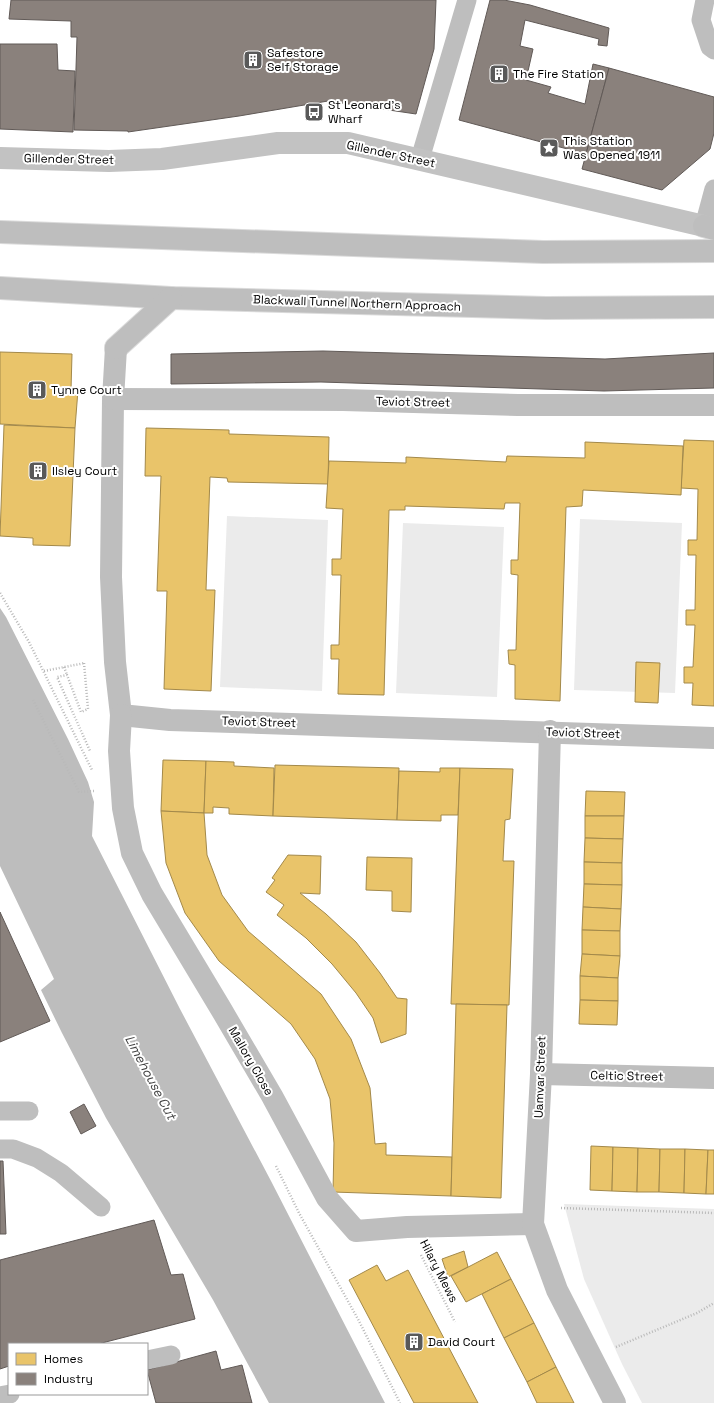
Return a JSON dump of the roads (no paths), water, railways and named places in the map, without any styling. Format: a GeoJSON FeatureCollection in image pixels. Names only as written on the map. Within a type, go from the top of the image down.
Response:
{"type":"FeatureCollection","features":[{"type":"Feature","properties":{"kind":"main road"},"geometry":{"type":"LineString","coordinates":[[0,232],[543,252],[714,251]]}},
{"type":"Feature","properties":{"kind":"main road","name":"Blackwall Tunnel Northern Approach"},"geometry":{"type":"LineString","coordinates":[[0,288],[171,298],[546,308],[714,307]]}},
{"type":"Feature","properties":{"kind":"main road"},"geometry":{"type":"LineString","coordinates":[[121,715],[115,662],[111,576],[113,399],[116,348],[171,298]]}},
{"type":"Feature","properties":{"kind":"main road","name":"Teviot Street"},"geometry":{"type":"LineString","coordinates":[[113,399],[335,400],[526,405],[714,405]]}},
{"type":"Feature","properties":{"kind":"main road","name":"Teviot Street"},"geometry":{"type":"LineString","coordinates":[[121,715],[170,720],[714,738]]}},
{"type":"Feature","properties":{"kind":"main road","name":"Mallory Close"},"geometry":{"type":"LineString","coordinates":[[121,715],[119,751],[123,808],[132,853],[152,894],[272,1096],[326,1198],[356,1231],[533,1215]]}},
{"type":"Feature","properties":{"kind":"main road","name":"Uamvar Street"},"geometry":{"type":"LineString","coordinates":[[550,732],[541,1074],[533,1215],[557,1290],[615,1403]]}},
{"type":"Feature","properties":{"kind":"main road","name":"Celtic Street"},"geometry":{"type":"LineString","coordinates":[[541,1074],[714,1078]]}},
{"type":"Feature","properties":{"kind":"street","name":"Gillender Street"},"geometry":{"type":"LineString","coordinates":[[0,158],[109,161],[155,159],[278,143],[348,143],[709,228]]}},
{"type":"Feature","properties":{"kind":"lane"},"geometry":{"type":"LineString","coordinates":[[420,159],[467,0]]}},
{"type":"Feature","properties":{"kind":"lane"},"geometry":{"type":"LineString","coordinates":[[705,0],[701,20],[710,47],[714,50]]}},
{"type":"Feature","properties":{"kind":"lane"},"geometry":{"type":"LineString","coordinates":[[709,228],[714,189]]}},
{"type":"Feature","properties":{"kind":"lane"},"geometry":{"type":"LineString","coordinates":[[0,1111],[29,1111]]}},
{"type":"Feature","properties":{"kind":"lane"},"geometry":{"type":"LineString","coordinates":[[0,1149],[13,1149],[38,1158],[61,1173],[101,1207]]}},
{"type":"Feature","properties":{"kind":"lane"},"geometry":{"type":"LineString","coordinates":[[148,1360],[171,1355]]}},
{"type":"Feature","properties":{"kind":"water","name":"Limehouse Cut"},"geometry":{"type":"Polygon","coordinates":[[[0,608],[68,739],[88,782],[94,802],[92,836],[180,1009],[271,1181],[385,1403],[269,1403],[213,1300],[106,1118],[41,990],[54,979],[0,866],[0,608]]]}},
{"type":"Feature","properties":{"kind":"place","name":"Safestore Self Storage"},"geometry":{"type":"Point","coordinates":[253,60]}},
{"type":"Feature","properties":{"kind":"place","name":"The Fire Station"},"geometry":{"type":"Point","coordinates":[499,74]}},
{"type":"Feature","properties":{"kind":"place","name":"St Leonard's Wharf"},"geometry":{"type":"Point","coordinates":[314,112]}},
{"type":"Feature","properties":{"kind":"place","name":"This Station Was Opened 1911"},"geometry":{"type":"Point","coordinates":[549,148]}},
{"type":"Feature","properties":{"kind":"place","name":"Tynne Court"},"geometry":{"type":"Point","coordinates":[37,390]}},
{"type":"Feature","properties":{"kind":"place","name":"Ilsley Court"},"geometry":{"type":"Point","coordinates":[38,471]}},
{"type":"Feature","properties":{"kind":"place","name":"David Court"},"geometry":{"type":"Point","coordinates":[414,1342]}}]}
